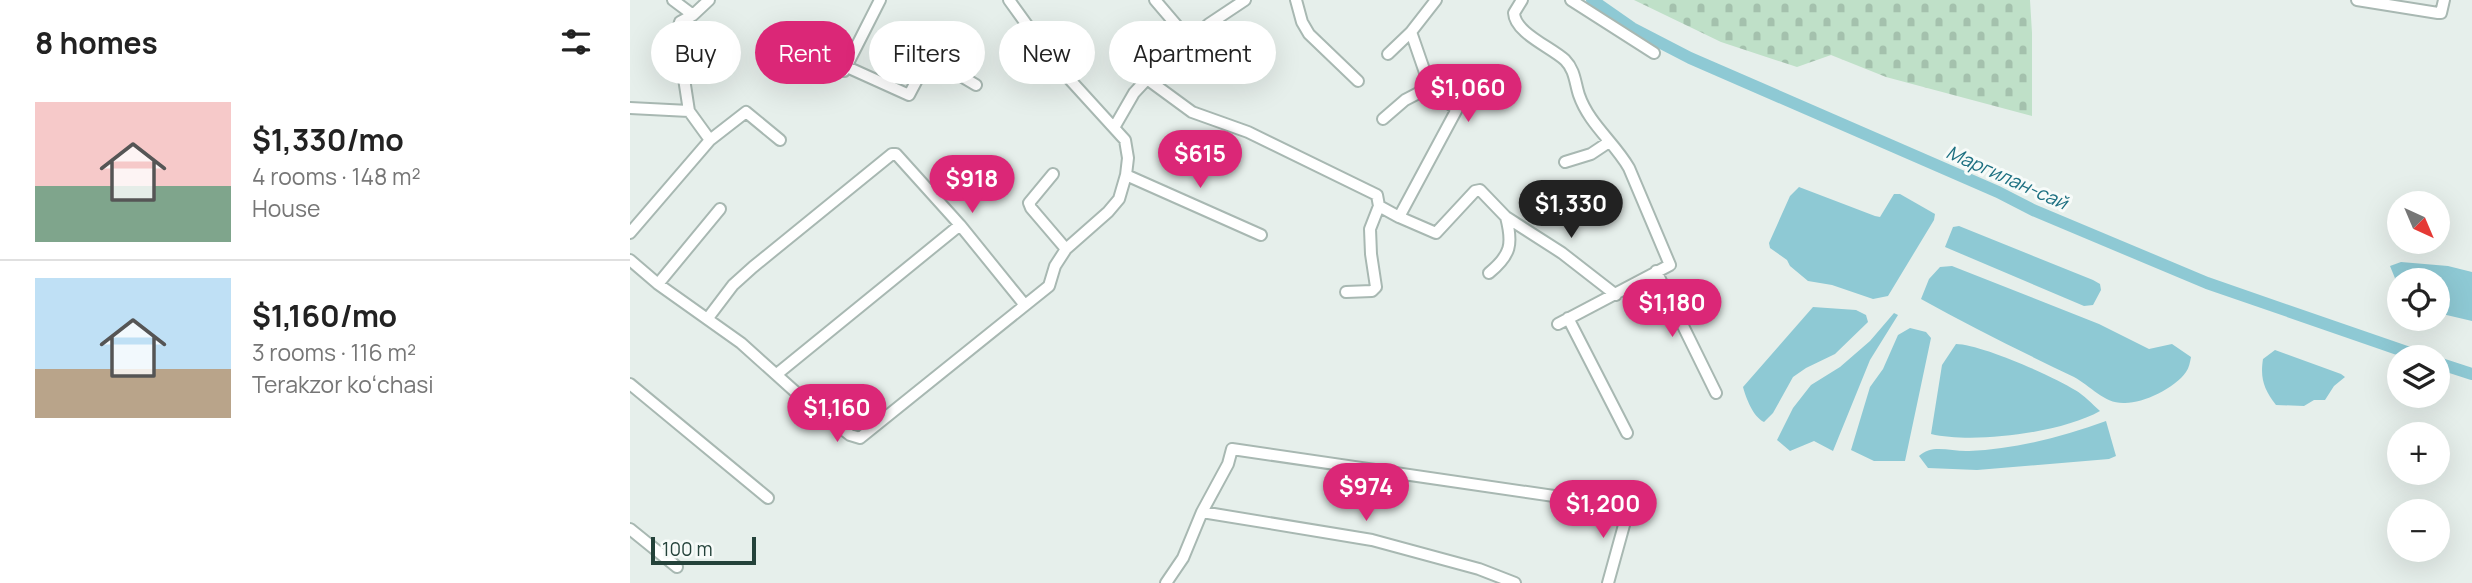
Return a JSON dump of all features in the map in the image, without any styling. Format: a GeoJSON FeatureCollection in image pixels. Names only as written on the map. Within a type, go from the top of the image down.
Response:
{"type":"FeatureCollection","features":[{"type":"Feature","properties":{"kind":"street"},"geometry":{"type":"LineString","coordinates":[[673,0],[693,15]]}},
{"type":"Feature","properties":{"kind":"street"},"geometry":{"type":"LineString","coordinates":[[709,0],[678,26],[689,111],[710,141]]}},
{"type":"Feature","properties":{"kind":"street"},"geometry":{"type":"LineString","coordinates":[[855,51],[880,0]]}},
{"type":"Feature","properties":{"kind":"street"},"geometry":{"type":"LineString","coordinates":[[630,260],[658,284],[708,318],[820,412],[850,435],[860,438],[1049,286],[1055,266],[1066,249],[1119,199],[1128,158],[1125,140],[1053,61],[1009,0]]}},
{"type":"Feature","properties":{"kind":"street"},"geometry":{"type":"LineString","coordinates":[[1155,0],[1173,21]]}},
{"type":"Feature","properties":{"kind":"street"},"geometry":{"type":"LineString","coordinates":[[1214,21],[1245,0]]}},
{"type":"Feature","properties":{"kind":"street"},"geometry":{"type":"LineString","coordinates":[[1296,0],[1302,22],[1310,34],[1358,80]]}},
{"type":"Feature","properties":{"kind":"street"},"geometry":{"type":"LineString","coordinates":[[1388,54],[1436,0]]}},
{"type":"Feature","properties":{"kind":"street"},"geometry":{"type":"LineString","coordinates":[[1522,0],[1514,13],[1518,25],[1563,58],[1570,67],[1589,115],[1629,168],[1670,265],[1558,324]]}},
{"type":"Feature","properties":{"kind":"street"},"geometry":{"type":"LineString","coordinates":[[1571,0],[1654,52]]}},
{"type":"Feature","properties":{"kind":"street"},"geometry":{"type":"LineString","coordinates":[[2357,0],[2441,13],[2444,0]]}},
{"type":"Feature","properties":{"kind":"street"},"geometry":{"type":"LineString","coordinates":[[1399,218],[1425,164],[1456,113],[1455,106],[1436,95],[1430,87],[1410,32]]}},
{"type":"Feature","properties":{"kind":"street"},"geometry":{"type":"LineString","coordinates":[[855,71],[909,96],[929,57],[976,85]]}},
{"type":"Feature","properties":{"kind":"street"},"geometry":{"type":"LineString","coordinates":[[1115,126],[1142,84]]}},
{"type":"Feature","properties":{"kind":"street"},"geometry":{"type":"LineString","coordinates":[[1154,84],[1192,112],[1248,132],[1377,195],[1380,206],[1370,229],[1376,287],[1372,291],[1346,292]]}},
{"type":"Feature","properties":{"kind":"street"},"geometry":{"type":"LineString","coordinates":[[1382,119],[1405,100],[1430,87]]}},
{"type":"Feature","properties":{"kind":"street"},"geometry":{"type":"LineString","coordinates":[[630,108],[689,111]]}},
{"type":"Feature","properties":{"kind":"street"},"geometry":{"type":"LineString","coordinates":[[630,233],[710,141],[746,113],[780,140]]}},
{"type":"Feature","properties":{"kind":"street"},"geometry":{"type":"LineString","coordinates":[[1565,162],[1591,154],[1609,142]]}},
{"type":"Feature","properties":{"kind":"street"},"geometry":{"type":"LineString","coordinates":[[708,318],[733,285],[753,267],[892,154],[899,155],[1024,304]]}},
{"type":"Feature","properties":{"kind":"street"},"geometry":{"type":"LineString","coordinates":[[1053,174],[1029,203],[1066,249]]}},
{"type":"Feature","properties":{"kind":"street"},"geometry":{"type":"LineString","coordinates":[[1126,175],[1261,235]]}},
{"type":"Feature","properties":{"kind":"street"},"geometry":{"type":"LineString","coordinates":[[1380,206],[1399,218],[1436,233],[1475,191],[1480,190],[1506,217],[1562,253],[1616,295]]}},
{"type":"Feature","properties":{"kind":"street"},"geometry":{"type":"LineString","coordinates":[[658,284],[720,209]]}},
{"type":"Feature","properties":{"kind":"street"},"geometry":{"type":"LineString","coordinates":[[1489,273],[1500,264],[1509,247],[1510,234],[1506,217]]}},
{"type":"Feature","properties":{"kind":"street"},"geometry":{"type":"LineString","coordinates":[[777,374],[960,225]]}},
{"type":"Feature","properties":{"kind":"street"},"geometry":{"type":"LineString","coordinates":[[1656,271],[1716,393]]}},
{"type":"Feature","properties":{"kind":"street"},"geometry":{"type":"LineString","coordinates":[[1568,318],[1627,433]]}},
{"type":"Feature","properties":{"kind":"street"},"geometry":{"type":"LineString","coordinates":[[630,384],[768,498]]}},
{"type":"Feature","properties":{"kind":"street"},"geometry":{"type":"LineString","coordinates":[[1166,583],[1183,558],[1202,512],[1228,464],[1232,449],[1629,507],[1608,583]]}},
{"type":"Feature","properties":{"kind":"street"},"geometry":{"type":"LineString","coordinates":[[1202,512],[1372,540],[1479,569],[1515,583]]}},
{"type":"Feature","properties":{"kind":"street"},"geometry":{"type":"LineString","coordinates":[[630,529],[677,567]]}},
{"type":"Feature","properties":{"kind":"green space"},"geometry":{"type":"Polygon","coordinates":[[[1634,0],[2030,0],[2032,116],[1886,77],[1831,55],[1797,67],[1721,42],[1634,0]]]}},
{"type":"Feature","properties":{"kind":"water"},"geometry":{"type":"Polygon","coordinates":[[[1799,187],[1880,217],[1894,194],[1900,194],[1935,214],[1934,220],[1888,296],[1873,299],[1832,285],[1808,281],[1770,248],[1769,243],[1790,196],[1799,187]]]}},
{"type":"Feature","properties":{"kind":"water"},"geometry":{"type":"Polygon","coordinates":[[[1959,226],[2093,280],[2100,284],[2101,290],[2093,305],[2084,306],[1945,247],[1953,227],[1959,226]]]}},
{"type":"Feature","properties":{"kind":"water"},"geometry":{"type":"Polygon","coordinates":[[[2401,262],[2448,266],[2472,272],[2472,321],[2450,316],[2450,268],[2390,266],[2401,262]]]}},
{"type":"Feature","properties":{"kind":"water"},"geometry":{"type":"Polygon","coordinates":[[[1952,266],[2099,324],[2149,349],[2172,344],[2191,357],[2188,369],[2174,384],[2150,397],[2125,403],[2111,401],[2074,377],[1921,299],[1929,279],[1940,267],[1952,266]]]}},
{"type":"Feature","properties":{"kind":"water"},"geometry":{"type":"Polygon","coordinates":[[[1813,307],[1856,310],[1866,315],[1868,322],[1835,354],[1793,377],[1773,413],[1764,422],[1753,412],[1743,387],[1813,307]]]}},
{"type":"Feature","properties":{"kind":"water"},"geometry":{"type":"Polygon","coordinates":[[[1894,313],[1898,315],[1870,360],[1833,451],[1814,441],[1790,451],[1777,440],[1793,408],[1811,385],[1840,367],[1870,341],[1894,313]]]}},
{"type":"Feature","properties":{"kind":"water"},"geometry":{"type":"Polygon","coordinates":[[[1910,328],[1926,332],[1931,338],[1905,461],[1874,461],[1851,450],[1870,387],[1883,369],[1898,335],[1910,328]]]}},
{"type":"Feature","properties":{"kind":"water"},"geometry":{"type":"Polygon","coordinates":[[[1956,344],[1982,349],[2050,377],[2078,392],[2100,411],[2083,419],[2041,431],[1970,438],[1931,434],[1942,365],[1956,344]]]}},
{"type":"Feature","properties":{"kind":"water"},"geometry":{"type":"Polygon","coordinates":[[[2275,350],[2345,377],[2334,386],[2325,400],[2314,400],[2304,406],[2276,405],[2266,389],[2262,372],[2263,359],[2275,350]]]}},
{"type":"Feature","properties":{"kind":"water"},"geometry":{"type":"Polygon","coordinates":[[[2106,421],[2116,456],[2109,459],[1977,470],[1928,468],[1919,456],[1936,449],[1969,451],[2021,445],[2106,421]]]}},
{"type":"Feature","properties":{"kind":"waterway","name":"Маргилан-сай"},"geometry":{"type":"LineString","coordinates":[[1592,0],[1632,28],[1690,58],[1998,192],[2033,210],[2207,283],[2387,345]]}},
{"type":"Feature","properties":{"kind":"waterway","name":"Маргилан-сай"},"geometry":{"type":"LineString","coordinates":[[2450,367],[2472,374]]}}]}
